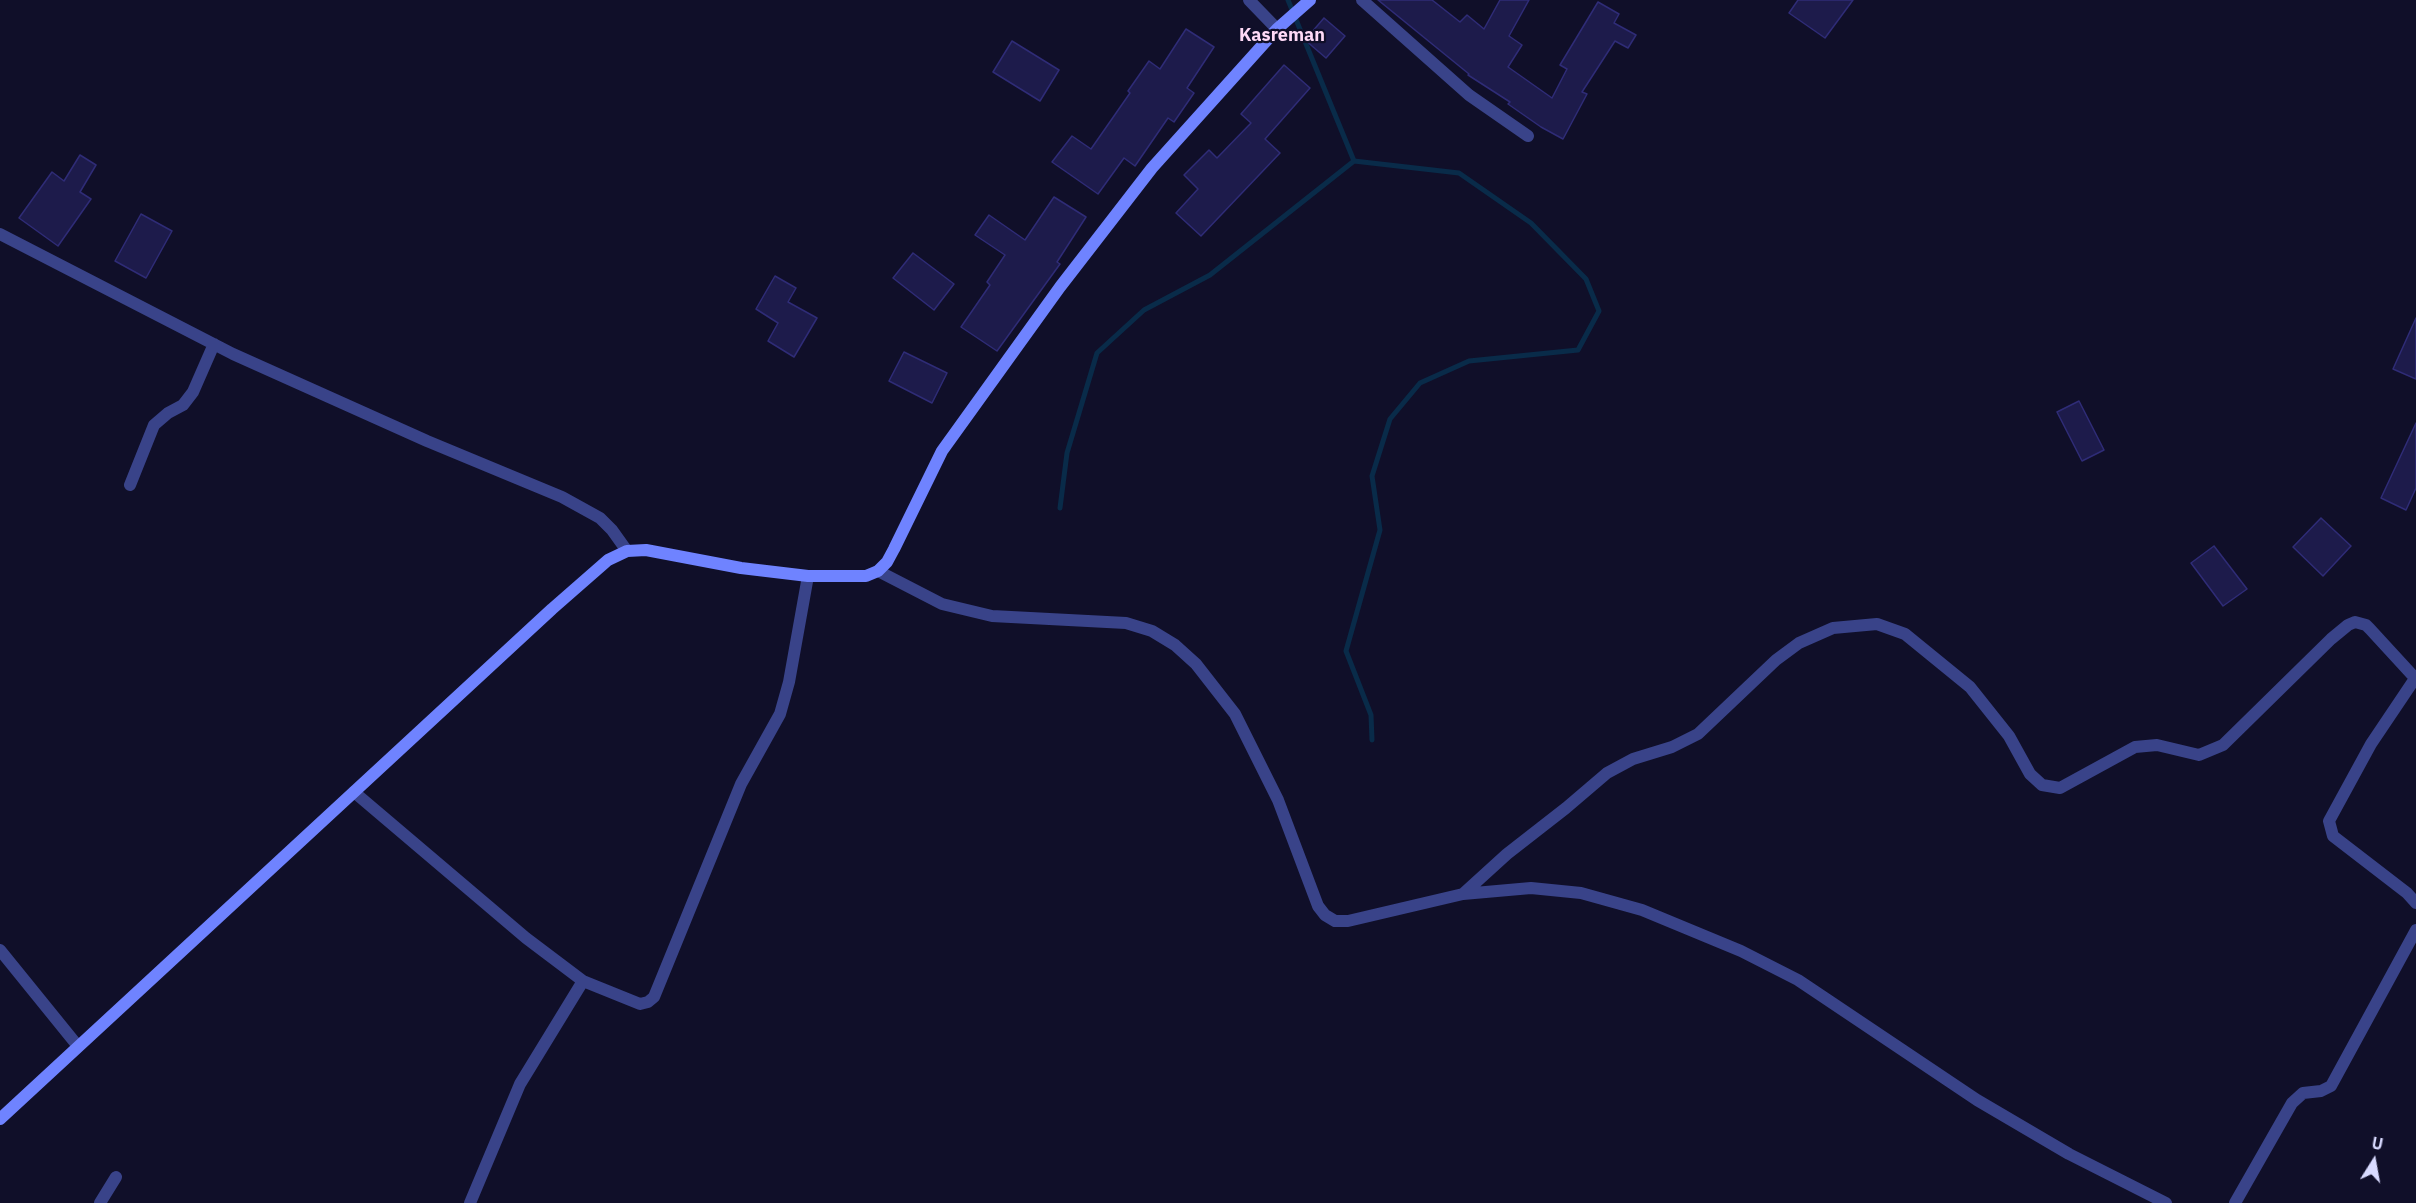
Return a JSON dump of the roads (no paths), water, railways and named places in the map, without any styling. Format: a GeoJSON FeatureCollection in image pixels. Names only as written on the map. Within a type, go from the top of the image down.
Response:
{"type":"FeatureCollection","features":[{"type":"Feature","properties":{"kind":"street"},"geometry":{"type":"LineString","coordinates":[[1249,0],[1277,29]]}},
{"type":"Feature","properties":{"kind":"street"},"geometry":{"type":"LineString","coordinates":[[1362,0],[1469,94],[1528,136]]}},
{"type":"Feature","properties":{"kind":"street"},"geometry":{"type":"LineString","coordinates":[[0,1119],[77,1045],[608,560],[627,551],[646,550],[741,568],[808,576],[866,576],[878,571],[887,562],[894,549],[942,451],[1060,287],[1152,168],[1277,29],[1308,2]]}},
{"type":"Feature","properties":{"kind":"street"},"geometry":{"type":"LineString","coordinates":[[0,234],[214,344],[427,441],[562,497],[600,518],[627,551]]}},
{"type":"Feature","properties":{"kind":"street"},"geometry":{"type":"LineString","coordinates":[[130,485],[154,425],[168,413],[183,405],[193,392],[214,344]]}},
{"type":"Feature","properties":{"kind":"street"},"geometry":{"type":"LineString","coordinates":[[878,571],[942,604],[992,616],[1126,623],[1152,631],[1175,645],[1196,664],[1235,714],[1278,800],[1318,906],[1325,915],[1335,921],[1348,921],[1463,894],[1531,888],[1581,893],[1642,910],[1741,951],[1798,980],[1977,1100],[2069,1154],[2166,1203]]}},
{"type":"Feature","properties":{"kind":"street"},"geometry":{"type":"LineString","coordinates":[[354,792],[526,938],[583,981],[640,1004],[648,1002],[654,997],[741,784],[780,714],[789,682],[808,576]]}},
{"type":"Feature","properties":{"kind":"street"},"geometry":{"type":"LineString","coordinates":[[1463,894],[1507,854],[1607,773],[1633,759],[1672,747],[1698,734],[1776,660],[1799,643],[1833,628],[1877,624],[1905,634],[1970,687],[2009,736],[2030,774],[2042,785],[2060,788],[2135,747],[2157,745],[2199,755],[2223,745],[2331,639],[2355,622],[2366,625],[2416,678],[2371,744],[2328,821],[2333,836],[2407,893],[2416,903]]}},
{"type":"Feature","properties":{"kind":"street"},"geometry":{"type":"LineString","coordinates":[[2235,1203],[2292,1103],[2303,1093],[2322,1091],[2331,1086],[2416,930]]}},
{"type":"Feature","properties":{"kind":"street"},"geometry":{"type":"LineString","coordinates":[[0,950],[77,1045]]}},
{"type":"Feature","properties":{"kind":"street"},"geometry":{"type":"LineString","coordinates":[[470,1203],[520,1084],[583,981]]}},
{"type":"Feature","properties":{"kind":"street"},"geometry":{"type":"LineString","coordinates":[[100,1203],[116,1177]]}},
{"type":"Feature","properties":{"kind":"waterway"},"geometry":{"type":"LineString","coordinates":[[1060,508],[1067,453],[1097,353],[1144,310],[1210,275],[1354,161],[1288,0]]}},
{"type":"Feature","properties":{"kind":"waterway"},"geometry":{"type":"LineString","coordinates":[[1354,161],[1459,173],[1531,223],[1586,279],[1599,311],[1578,350],[1469,361],[1420,383],[1390,419],[1372,476],[1380,530],[1346,651],[1371,715],[1372,740]]}},
{"type":"Feature","properties":{"kind":"district","name":"Kasreman"},"geometry":{"type":"Point","coordinates":[1282,36]}}]}
